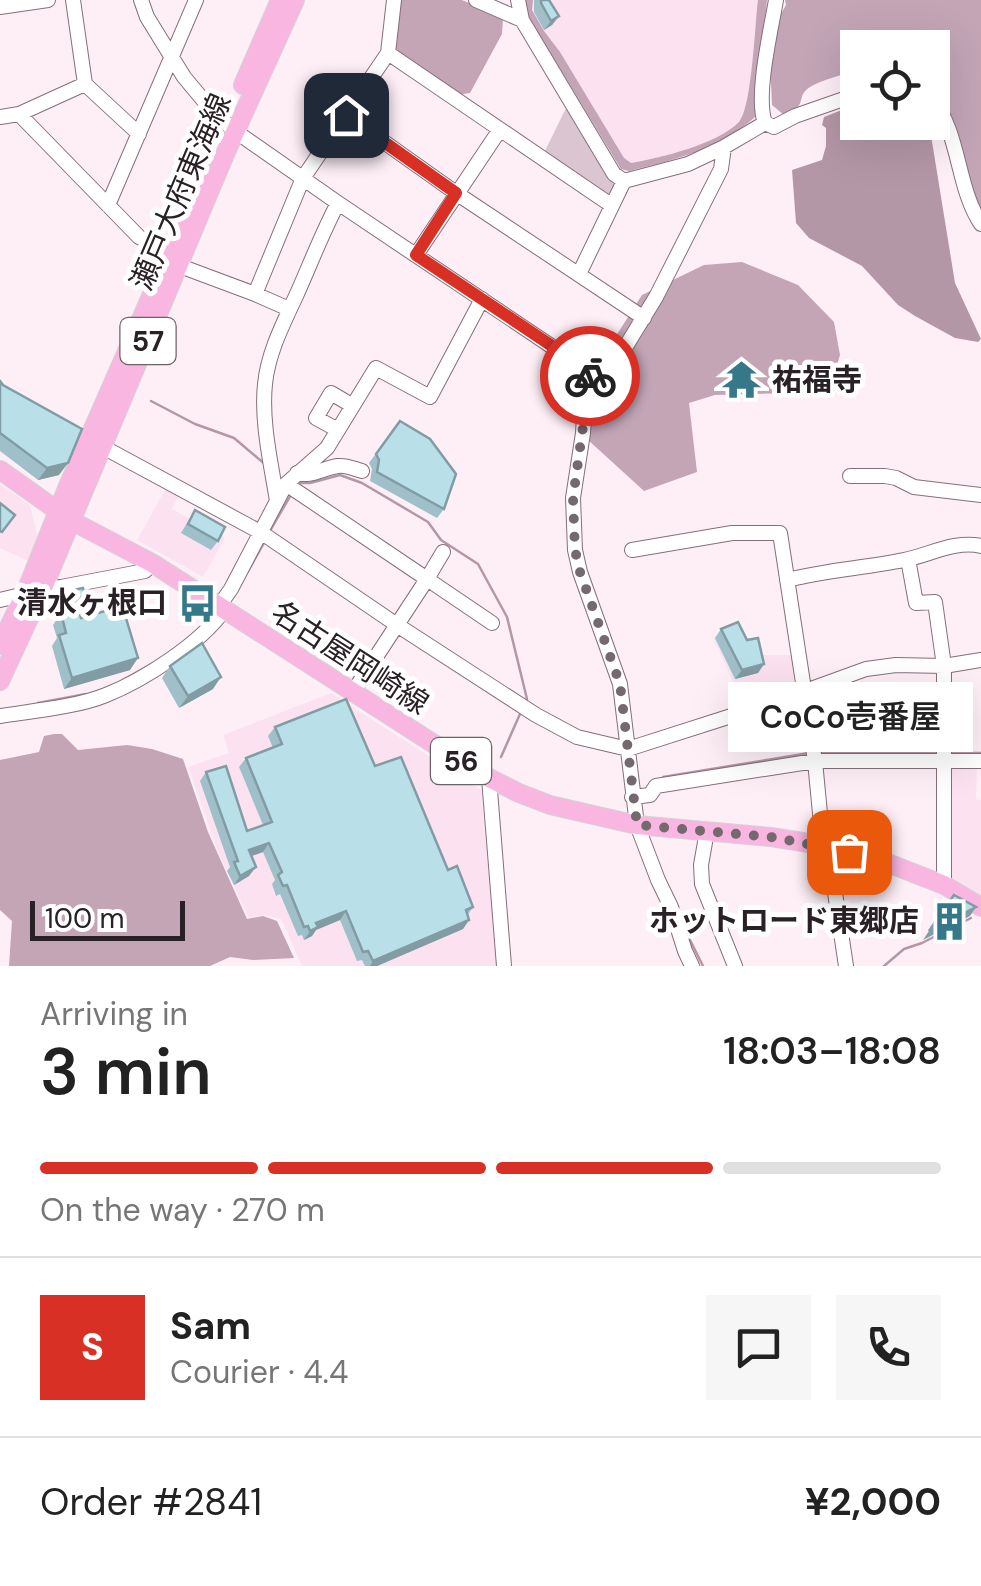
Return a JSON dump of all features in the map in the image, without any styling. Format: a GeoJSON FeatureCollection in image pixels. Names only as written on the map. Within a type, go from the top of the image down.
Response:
{"type":"FeatureCollection","features":[{"type":"Feature","properties":{"kind":"main road","name":"瀬戸大府東海線"},"geometry":{"type":"LineString","coordinates":[[0,681],[92,440],[231,128],[280,0]]}},
{"type":"Feature","properties":{"kind":"main road","name":"瀬戸大府東海線"},"geometry":{"type":"LineString","coordinates":[[231,128],[295,0]]}},
{"type":"Feature","properties":{"kind":"main road","name":"名古屋岡崎線"},"geometry":{"type":"LineString","coordinates":[[0,470],[65,516],[152,564],[489,778],[550,805],[637,825],[771,837],[870,856],[944,886],[981,906]]}},
{"type":"Feature","properties":{"kind":"main road","name":"瀬戸大府東海線"},"geometry":{"type":"LineString","coordinates":[[0,645],[34,591]]}},
{"type":"Feature","properties":{"kind":"street"},"geometry":{"type":"LineString","coordinates":[[0,7],[48,0]]}},
{"type":"Feature","properties":{"kind":"street"},"geometry":{"type":"LineString","coordinates":[[73,0],[85,84],[139,134]]}},
{"type":"Feature","properties":{"kind":"street"},"geometry":{"type":"LineString","coordinates":[[141,0],[171,58],[214,113],[231,128],[552,346],[592,368],[608,366],[623,352],[644,318],[721,169],[724,148]]}},
{"type":"Feature","properties":{"kind":"street"},"geometry":{"type":"LineString","coordinates":[[108,205],[196,0]]}},
{"type":"Feature","properties":{"kind":"street"},"geometry":{"type":"LineString","coordinates":[[255,294],[302,178],[388,54],[394,0]]}},
{"type":"Feature","properties":{"kind":"street"},"geometry":{"type":"LineString","coordinates":[[476,0],[522,20]]}},
{"type":"Feature","properties":{"kind":"street"},"geometry":{"type":"LineString","coordinates":[[518,0],[522,20],[614,174],[624,181],[688,164],[724,148],[765,122]]}},
{"type":"Feature","properties":{"kind":"street"},"geometry":{"type":"LineString","coordinates":[[776,0],[765,72],[765,122],[774,128],[840,100]]}},
{"type":"Feature","properties":{"kind":"street"},"geometry":{"type":"LineString","coordinates":[[388,54],[611,205]]}},
{"type":"Feature","properties":{"kind":"street"},"geometry":{"type":"LineString","coordinates":[[0,118],[19,114],[85,84]]}},
{"type":"Feature","properties":{"kind":"street"},"geometry":{"type":"LineString","coordinates":[[19,114],[140,237],[175,259],[289,309]]}},
{"type":"Feature","properties":{"kind":"street"},"geometry":{"type":"LineString","coordinates":[[346,115],[644,318]]}},
{"type":"Feature","properties":{"kind":"street"},"geometry":{"type":"LineString","coordinates":[[950,130],[970,203],[981,224]]}},
{"type":"Feature","properties":{"kind":"street"},"geometry":{"type":"LineString","coordinates":[[416,255],[499,131]]}},
{"type":"Feature","properties":{"kind":"street"},"geometry":{"type":"LineString","coordinates":[[578,274],[624,181]]}},
{"type":"Feature","properties":{"kind":"street"},"geometry":{"type":"LineString","coordinates":[[278,501],[264,389],[289,309],[338,203]]}},
{"type":"Feature","properties":{"kind":"street"},"geometry":{"type":"LineString","coordinates":[[0,716],[106,695],[185,649],[218,620],[286,484],[326,448],[376,368],[430,397],[482,299]]}},
{"type":"Feature","properties":{"kind":"street"},"geometry":{"type":"LineString","coordinates":[[592,368],[573,498],[575,550],[620,684],[637,825],[692,966]]}},
{"type":"Feature","properties":{"kind":"street"},"geometry":{"type":"LineString","coordinates":[[338,430],[316,418],[331,394],[353,406]]}},
{"type":"Feature","properties":{"kind":"street"},"geometry":{"type":"LineString","coordinates":[[92,440],[262,533],[536,715],[576,737],[628,749],[866,669],[944,666],[981,660]]}},
{"type":"Feature","properties":{"kind":"street"},"geometry":{"type":"LineString","coordinates":[[297,472],[306,475],[337,466],[362,472]]}},
{"type":"Feature","properties":{"kind":"street"},"geometry":{"type":"LineString","coordinates":[[850,476],[885,476],[914,487],[981,495]]}},
{"type":"Feature","properties":{"kind":"street"},"geometry":{"type":"LineString","coordinates":[[286,484],[492,623]]}},
{"type":"Feature","properties":{"kind":"street"},"geometry":{"type":"LineString","coordinates":[[632,550],[718,535],[780,533],[846,966]]}},
{"type":"Feature","properties":{"kind":"street"},"geometry":{"type":"LineString","coordinates":[[788,580],[908,559],[960,544],[981,546]]}},
{"type":"Feature","properties":{"kind":"street"},"geometry":{"type":"LineString","coordinates":[[353,692],[443,552]]}},
{"type":"Feature","properties":{"kind":"street"},"geometry":{"type":"LineString","coordinates":[[908,559],[916,602],[935,602],[944,666],[944,886]]}},
{"type":"Feature","properties":{"kind":"street"},"geometry":{"type":"LineString","coordinates":[[0,600],[145,571],[152,564]]}},
{"type":"Feature","properties":{"kind":"street"},"geometry":{"type":"LineString","coordinates":[[632,796],[650,794],[656,786],[815,761],[981,761]]}},
{"type":"Feature","properties":{"kind":"street"},"geometry":{"type":"LineString","coordinates":[[489,778],[504,966]]}},
{"type":"Feature","properties":{"kind":"street"},"geometry":{"type":"LineString","coordinates":[[707,831],[702,884],[735,966]]}},
{"type":"Feature","properties":{"kind":"shaded area"},"geometry":{"type":"Polygon","coordinates":[[[398,0],[462,0],[503,18],[502,34],[470,93],[456,95],[396,53],[398,0]]]}},
{"type":"Feature","properties":{"kind":"shaded area"},"geometry":{"type":"Polygon","coordinates":[[[523,0],[769,0],[758,118],[686,159],[626,173],[618,169],[526,14],[523,0]]]}},
{"type":"Feature","properties":{"kind":"shaded area"},"geometry":{"type":"Polygon","coordinates":[[[524,0],[533,0],[532,10],[544,31],[624,158],[631,163],[703,143],[739,122],[750,83],[758,0],[767,0],[755,117],[726,138],[696,152],[629,171],[621,169],[528,16],[524,0]]]}},
{"type":"Feature","properties":{"kind":"shaded area"},"geometry":{"type":"Polygon","coordinates":[[[785,0],[981,0],[981,210],[971,195],[950,139],[950,30],[840,30],[840,75],[810,87],[796,109],[784,115],[772,105],[770,62],[775,24],[785,0]]]}},
{"type":"Feature","properties":{"kind":"shaded area"},"geometry":{"type":"Polygon","coordinates":[[[566,108],[615,186],[609,196],[544,153],[566,108]]]}},
{"type":"Feature","properties":{"kind":"shaded area"},"geometry":{"type":"Polygon","coordinates":[[[840,111],[840,140],[932,140],[955,283],[981,339],[978,342],[955,338],[898,305],[862,266],[809,238],[796,223],[792,170],[822,160],[826,146],[824,117],[840,111]]]}},
{"type":"Feature","properties":{"kind":"shaded area"},"geometry":{"type":"Polygon","coordinates":[[[742,262],[798,285],[834,322],[840,355],[829,392],[715,395],[689,403],[697,472],[644,491],[587,439],[595,369],[642,295],[704,265],[742,262]]]}},
{"type":"Feature","properties":{"kind":"shaded area"},"geometry":{"type":"Polygon","coordinates":[[[0,484],[30,505],[38,538],[28,561],[0,548],[0,484]]]}},
{"type":"Feature","properties":{"kind":"shaded area"},"geometry":{"type":"Polygon","coordinates":[[[167,486],[180,493],[172,509],[225,538],[203,577],[137,540],[167,486]]]}},
{"type":"Feature","properties":{"kind":"shaded area"},"geometry":{"type":"Polygon","coordinates":[[[732,630],[756,655],[791,655],[795,690],[743,704],[713,638],[732,630]]]}},
{"type":"Feature","properties":{"kind":"shaded area"},"geometry":{"type":"Polygon","coordinates":[[[331,693],[481,790],[497,966],[302,966],[281,919],[263,915],[249,918],[219,854],[188,767],[229,753],[223,735],[331,693]]]}},
{"type":"Feature","properties":{"kind":"shaded area"},"geometry":{"type":"Polygon","coordinates":[[[62,734],[78,750],[127,745],[183,759],[208,832],[247,919],[263,916],[277,921],[294,958],[230,957],[210,966],[9,966],[12,921],[0,910],[0,760],[39,752],[44,736],[62,734]]]}},
{"type":"Feature","properties":{"kind":"shaded area"},"geometry":{"type":"Polygon","coordinates":[[[946,763],[977,763],[981,895],[946,876],[946,763]]]}},
{"type":"Feature","properties":{"kind":"building"},"geometry":{"type":"Polygon","coordinates":[[[541,0],[549,0],[559,16],[551,21],[541,0]]]}},
{"type":"Feature","properties":{"kind":"building"},"geometry":{"type":"Polygon","coordinates":[[[0,381],[82,429],[68,463],[47,468],[0,433],[0,381]]]}},
{"type":"Feature","properties":{"kind":"building"},"geometry":{"type":"Polygon","coordinates":[[[400,421],[430,439],[456,474],[444,509],[377,472],[376,454],[400,421]]]}},
{"type":"Feature","properties":{"kind":"building"},"geometry":{"type":"Polygon","coordinates":[[[0,503],[15,515],[2,532],[0,531],[0,503]]]}},
{"type":"Feature","properties":{"kind":"building"},"geometry":{"type":"Polygon","coordinates":[[[195,510],[225,527],[218,541],[188,524],[195,510]]]}},
{"type":"Feature","properties":{"kind":"building"},"geometry":{"type":"Polygon","coordinates":[[[83,588],[85,596],[69,598],[68,591],[83,588]]]}},
{"type":"Feature","properties":{"kind":"building"},"geometry":{"type":"Polygon","coordinates":[[[78,608],[81,618],[112,609],[115,618],[125,615],[138,658],[72,678],[59,635],[66,633],[61,613],[78,608]]]}},
{"type":"Feature","properties":{"kind":"building"},"geometry":{"type":"Polygon","coordinates":[[[738,622],[747,640],[758,638],[764,664],[742,670],[721,629],[738,622]]]}},
{"type":"Feature","properties":{"kind":"building"},"geometry":{"type":"Polygon","coordinates":[[[202,643],[221,677],[188,696],[170,666],[202,643]]]}},
{"type":"Feature","properties":{"kind":"building"},"geometry":{"type":"Polygon","coordinates":[[[346,699],[375,766],[401,757],[448,870],[457,866],[473,907],[466,910],[469,920],[373,961],[368,951],[363,952],[346,911],[316,923],[318,927],[310,931],[308,926],[304,927],[287,885],[283,886],[278,875],[282,872],[269,843],[249,850],[256,867],[240,876],[206,772],[226,766],[247,831],[272,822],[246,758],[282,744],[275,727],[346,699]]]}},
{"type":"Feature","properties":{"kind":"building"},"geometry":{"type":"Polygon","coordinates":[[[954,895],[976,907],[929,931],[954,895]]]}},
{"type":"Feature","properties":{"kind":"waterway"},"geometry":{"type":"LineString","coordinates":[[151,401],[195,424],[234,438],[266,465]]}},
{"type":"Feature","properties":{"kind":"waterway"},"geometry":{"type":"LineString","coordinates":[[296,486],[340,475],[362,483],[428,522],[441,540],[478,564],[507,617],[526,703]]}},
{"type":"Feature","properties":{"kind":"waterway"},"geometry":{"type":"LineString","coordinates":[[271,529],[292,493]]}},
{"type":"Feature","properties":{"kind":"waterway"},"geometry":{"type":"LineString","coordinates":[[247,573],[265,541]]}},
{"type":"Feature","properties":{"kind":"waterway"},"geometry":{"type":"LineString","coordinates":[[121,681],[153,663]]}},
{"type":"Feature","properties":{"kind":"waterway"},"geometry":{"type":"LineString","coordinates":[[38,703],[86,694]]}},
{"type":"Feature","properties":{"kind":"waterway"},"geometry":{"type":"LineString","coordinates":[[501,757],[520,714]]}},
{"type":"Feature","properties":{"kind":"waterway"},"geometry":{"type":"LineString","coordinates":[[663,777],[809,753]]}},
{"type":"Feature","properties":{"kind":"waterway"},"geometry":{"type":"LineString","coordinates":[[817,753],[939,753]]}},
{"type":"Feature","properties":{"kind":"waterway"},"geometry":{"type":"LineString","coordinates":[[947,753],[981,753]]}},
{"type":"Feature","properties":{"kind":"waterway"},"geometry":{"type":"LineString","coordinates":[[884,966],[904,949],[971,918]]}},
{"type":"Feature","properties":{"kind":"waterway"},"geometry":{"type":"LineString","coordinates":[[686,932],[703,966]]}},
{"type":"Feature","properties":{"kind":"way so far"},"geometry":{"type":"LineString","coordinates":[[590,376],[573,498],[575,550],[620,684],[637,825],[771,837],[849,852]]}},
{"type":"Feature","properties":{"kind":"place","name":"祐福寺"},"geometry":{"type":"Point","coordinates":[742,380]}},
{"type":"Feature","properties":{"kind":"place","name":"清水ヶ根口"},"geometry":{"type":"Point","coordinates":[197,603]}},
{"type":"Feature","properties":{"kind":"place","name":"CoCo壱番屋"},"geometry":{"type":"Point","coordinates":[849,852]}},
{"type":"Feature","properties":{"kind":"place","name":"ホットロード東郷店"},"geometry":{"type":"Point","coordinates":[949,921]}},
{"type":"Feature","properties":{"kind":"route"},"geometry":{"type":"LineString","coordinates":[[346,115],[456,193],[416,255],[552,346],[592,368],[590,376]]}}]}
